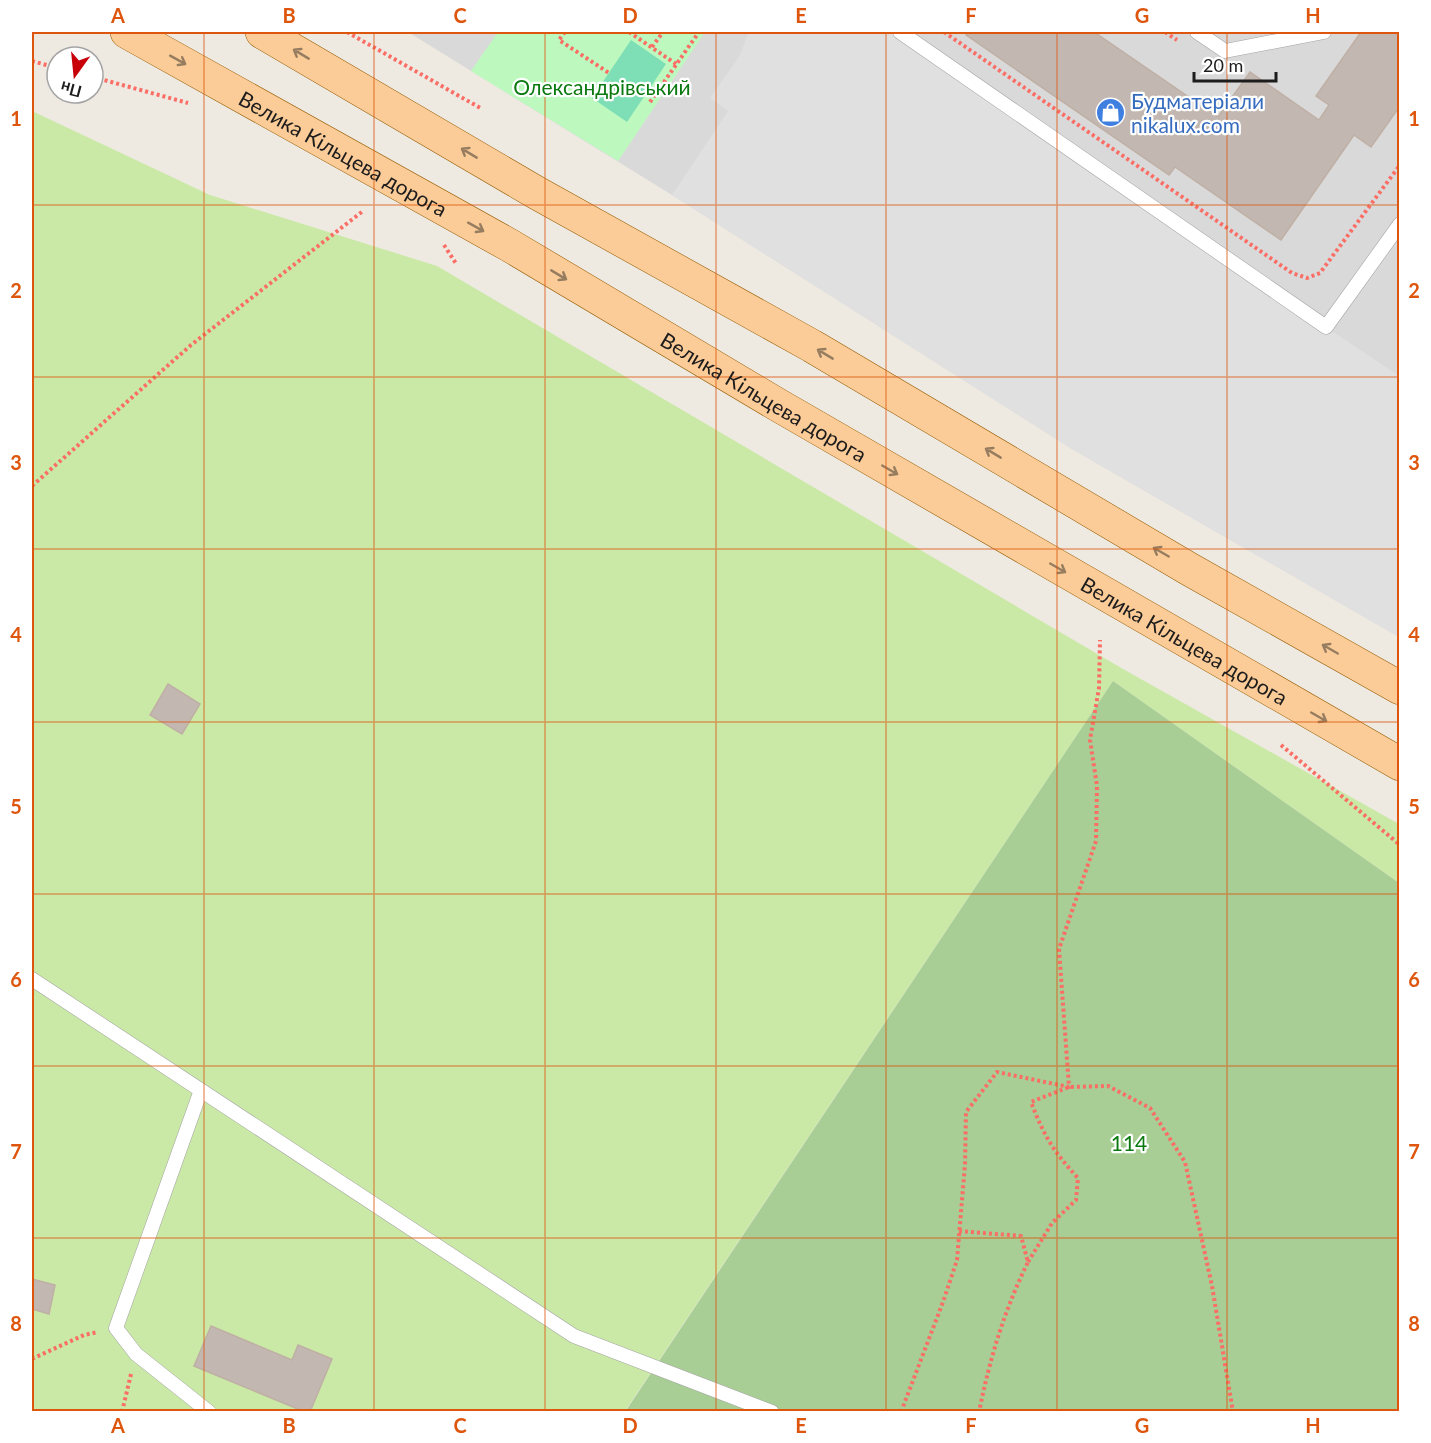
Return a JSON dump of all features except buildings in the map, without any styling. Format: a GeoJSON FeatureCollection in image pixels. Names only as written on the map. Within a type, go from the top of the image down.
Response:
{"type":"FeatureCollection","features":[{"type":"Feature","properties":{"kind":"main road","name":"Велика Кільцева дорога"},"geometry":{"type":"LineString","coordinates":[[127,32],[509,245],[788,411],[1400,764]]}},
{"type":"Feature","properties":{"kind":"main road"},"geometry":{"type":"LineString","coordinates":[[262,32],[537,193],[812,346],[1179,563],[1400,688]]}},
{"type":"Feature","properties":{"kind":"lane"},"geometry":{"type":"LineString","coordinates":[[900,32],[1326,327],[1400,224]]}},
{"type":"Feature","properties":{"kind":"lane"},"geometry":{"type":"LineString","coordinates":[[1197,32],[1225,51],[1324,32]]}},
{"type":"Feature","properties":{"kind":"lane"},"geometry":{"type":"LineString","coordinates":[[32,979],[574,1336],[772,1412]]}},
{"type":"Feature","properties":{"kind":"lane"},"geometry":{"type":"LineString","coordinates":[[201,1090],[116,1328],[136,1354],[209,1412]]}},
{"type":"Feature","properties":{"kind":"path"},"geometry":{"type":"LineString","coordinates":[[347,32],[482,109]]}},
{"type":"Feature","properties":{"kind":"path"},"geometry":{"type":"LineString","coordinates":[[565,32],[560,40],[609,73]]}},
{"type":"Feature","properties":{"kind":"path"},"geometry":{"type":"LineString","coordinates":[[629,32],[676,64]]}},
{"type":"Feature","properties":{"kind":"path"},"geometry":{"type":"LineString","coordinates":[[652,47],[663,32]]}},
{"type":"Feature","properties":{"kind":"path"},"geometry":{"type":"LineString","coordinates":[[650,102],[699,32]]}},
{"type":"Feature","properties":{"kind":"path"},"geometry":{"type":"LineString","coordinates":[[944,32],[1292,273],[1307,278],[1320,273],[1400,165]]}},
{"type":"Feature","properties":{"kind":"path"},"geometry":{"type":"LineString","coordinates":[[32,486],[191,345],[363,211]]}},
{"type":"Feature","properties":{"kind":"path"},"geometry":{"type":"LineString","coordinates":[[443,244],[456,265]]}},
{"type":"Feature","properties":{"kind":"path"},"geometry":{"type":"LineString","coordinates":[[1069,1088],[1059,949],[1096,841],[1097,786],[1090,740],[1099,688],[1100,640]]}},
{"type":"Feature","properties":{"kind":"path"},"geometry":{"type":"LineString","coordinates":[[1281,745],[1400,845]]}},
{"type":"Feature","properties":{"kind":"path"},"geometry":{"type":"LineString","coordinates":[[901,1412],[957,1260],[965,1164],[966,1112],[996,1072],[1069,1088],[1108,1086],[1150,1108],[1185,1162],[1212,1286],[1233,1412]]}},
{"type":"Feature","properties":{"kind":"path"},"geometry":{"type":"LineString","coordinates":[[980,1412],[987,1371],[1010,1298],[1028,1262],[1052,1223],[1076,1200],[1078,1178],[1054,1151],[1031,1102],[1069,1088]]}},
{"type":"Feature","properties":{"kind":"path"},"geometry":{"type":"LineString","coordinates":[[959,1231],[1021,1236],[1028,1262]]}},
{"type":"Feature","properties":{"kind":"path"},"geometry":{"type":"LineString","coordinates":[[32,1358],[84,1335],[116,1328]]}},
{"type":"Feature","properties":{"kind":"path"},"geometry":{"type":"LineString","coordinates":[[122,1412],[136,1354]]}},
{"type":"Feature","properties":{"kind":"shaded area"},"geometry":{"type":"Polygon","coordinates":[[[408,32],[1399,32],[1399,637],[1072,449],[672,195],[408,32]]]}},
{"type":"Feature","properties":{"kind":"shaded area"},"geometry":{"type":"Polygon","coordinates":[[[749,32],[900,32],[1399,376],[1399,637],[1072,449],[672,195],[728,111],[710,98],[739,57],[749,32]]]}},
{"type":"Feature","properties":{"kind":"green space","name":"Олександрівський"},"geometry":{"type":"Polygon","coordinates":[[[498,32],[705,32],[618,161],[471,71],[498,32]]]}},
{"type":"Feature","properties":{"kind":"green space"},"geometry":{"type":"Polygon","coordinates":[[[631,40],[666,64],[627,122],[592,98],[631,40]]]}},
{"type":"Feature","properties":{"kind":"green space"},"geometry":{"type":"Polygon","coordinates":[[[32,111],[210,195],[437,266],[1123,669],[1399,824],[1399,883],[1113,681],[625,1411],[32,1411],[32,111]]]}},
{"type":"Feature","properties":{"kind":"green space","name":"114"},"geometry":{"type":"Polygon","coordinates":[[[1113,681],[1399,883],[1399,1411],[625,1412],[1113,681]]]}},
{"type":"Feature","properties":{"kind":"place","name":"Будматеріали nikalux.com"},"geometry":{"type":"Point","coordinates":[1110,112]}}]}
